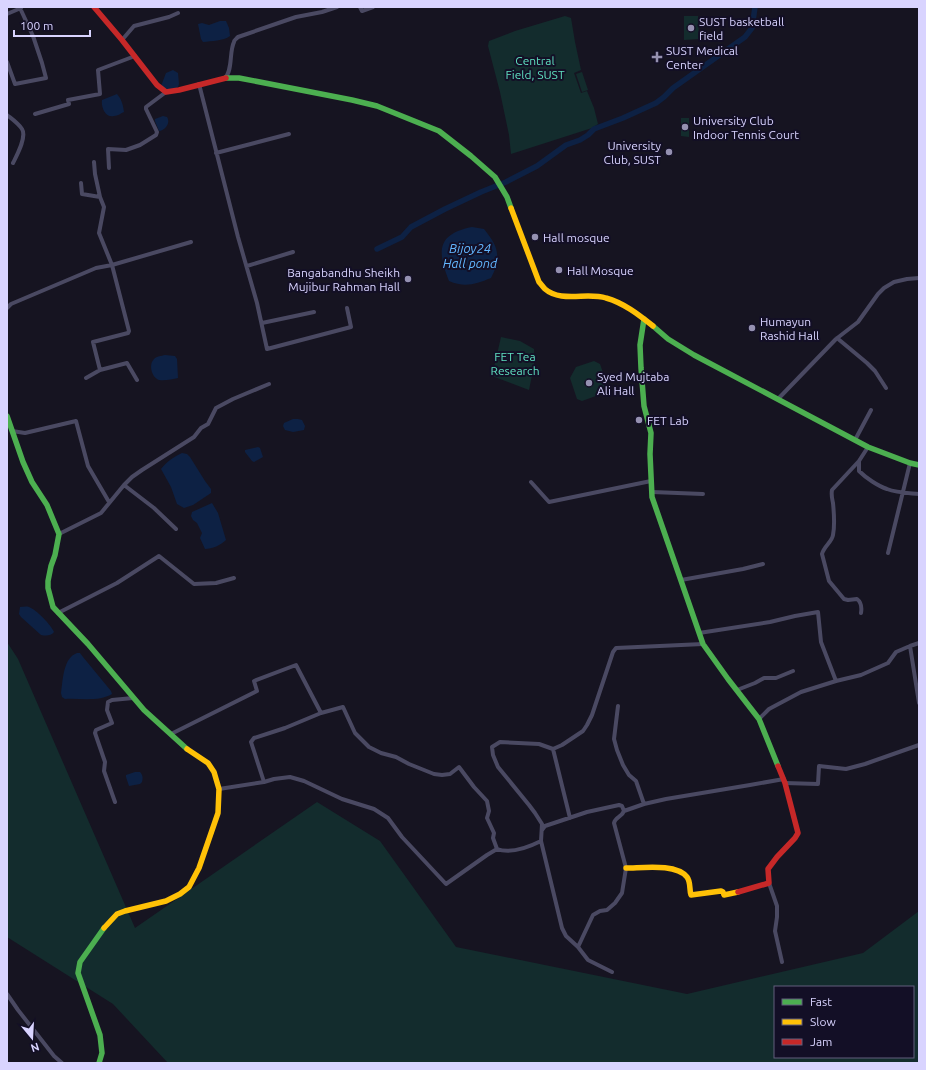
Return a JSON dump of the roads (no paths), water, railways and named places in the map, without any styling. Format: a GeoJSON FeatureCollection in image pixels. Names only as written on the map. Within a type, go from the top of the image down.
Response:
{"type":"FeatureCollection","features":[{"type":"Feature","properties":{"kind":"street"},"geometry":{"type":"LineString","coordinates":[[94,7],[157,85],[166,92]]}},
{"type":"Feature","properties":{"kind":"street"},"geometry":{"type":"LineString","coordinates":[[225,78],[229,74],[234,42],[238,37],[296,17],[322,12],[337,7]]}},
{"type":"Feature","properties":{"kind":"street"},"geometry":{"type":"LineString","coordinates":[[360,7],[362,11],[373,7]]}},
{"type":"Feature","properties":{"kind":"street"},"geometry":{"type":"LineString","coordinates":[[7,14],[21,8],[33,36],[46,78],[15,85],[7,62]]}},
{"type":"Feature","properties":{"kind":"street"},"geometry":{"type":"LineString","coordinates":[[122,40],[134,26],[178,13]]}},
{"type":"Feature","properties":{"kind":"street"},"geometry":{"type":"LineString","coordinates":[[35,114],[69,104],[68,100],[100,94],[98,70],[135,56]]}},
{"type":"Feature","properties":{"kind":"street"},"geometry":{"type":"LineString","coordinates":[[109,168],[108,149],[126,150],[140,145],[156,135],[157,132],[146,107],[166,92],[225,78],[239,78],[352,100],[383,108],[439,131],[495,177],[507,197],[536,277],[544,289],[551,293],[561,295],[594,295],[624,306],[644,319],[671,342],[868,447],[919,465]]}},
{"type":"Feature","properties":{"kind":"street"},"geometry":{"type":"LineString","coordinates":[[199,84],[216,154],[232,208],[238,237],[262,323],[267,348],[351,327],[347,308]]}},
{"type":"Feature","properties":{"kind":"street"},"geometry":{"type":"LineString","coordinates":[[7,115],[22,130],[24,136],[13,163]]}},
{"type":"Feature","properties":{"kind":"street"},"geometry":{"type":"LineString","coordinates":[[216,154],[289,134]]}},
{"type":"Feature","properties":{"kind":"street"},"geometry":{"type":"LineString","coordinates":[[94,162],[100,197],[104,207],[99,233],[112,265],[129,331],[128,333],[93,342],[100,370]]}},
{"type":"Feature","properties":{"kind":"street"},"geometry":{"type":"LineString","coordinates":[[81,183],[82,194],[100,197]]}},
{"type":"Feature","properties":{"kind":"street"},"geometry":{"type":"LineString","coordinates":[[7,308],[11,304],[96,268],[112,265],[191,242]]}},
{"type":"Feature","properties":{"kind":"street"},"geometry":{"type":"LineString","coordinates":[[247,266],[293,252]]}},
{"type":"Feature","properties":{"kind":"street"},"geometry":{"type":"LineString","coordinates":[[778,399],[837,338],[858,322],[884,288],[894,282],[919,278]]}},
{"type":"Feature","properties":{"kind":"street"},"geometry":{"type":"LineString","coordinates":[[262,323],[314,312]]}},
{"type":"Feature","properties":{"kind":"street"},"geometry":{"type":"LineString","coordinates":[[644,319],[640,345],[641,368],[644,406],[651,433],[652,497],[703,644],[759,719],[785,781],[798,833],[768,869],[769,883],[777,906],[775,931],[782,962]]}},
{"type":"Feature","properties":{"kind":"street"},"geometry":{"type":"LineString","coordinates":[[837,338],[875,371],[886,388]]}},
{"type":"Feature","properties":{"kind":"street"},"geometry":{"type":"LineString","coordinates":[[86,378],[100,370],[127,363],[137,380]]}},
{"type":"Feature","properties":{"kind":"street"},"geometry":{"type":"LineString","coordinates":[[59,534],[101,513],[108,502],[132,476],[194,437],[201,428],[208,424],[216,408],[269,384]]}},
{"type":"Feature","properties":{"kind":"street"},"geometry":{"type":"LineString","coordinates":[[855,440],[871,410]]}},
{"type":"Feature","properties":{"kind":"street"},"geometry":{"type":"LineString","coordinates":[[7,416],[20,456],[27,472],[47,505],[59,534],[48,581],[48,588],[53,607],[88,644],[144,710],[187,749],[208,763],[214,772],[219,789],[218,813],[199,868],[189,886],[180,894],[166,901],[117,914],[100,934],[80,962],[78,973],[100,1035],[102,1053],[99,1063]]}},
{"type":"Feature","properties":{"kind":"street"},"geometry":{"type":"LineString","coordinates":[[12,431],[25,433],[76,421],[88,466],[108,502]]}},
{"type":"Feature","properties":{"kind":"street"},"geometry":{"type":"LineString","coordinates":[[861,613],[861,605],[857,599],[844,599],[829,581],[822,554],[823,550],[832,539],[833,533],[834,518],[831,495],[832,490],[859,462],[868,447]]}},
{"type":"Feature","properties":{"kind":"street"},"geometry":{"type":"LineString","coordinates":[[859,462],[859,471],[865,477],[887,489],[904,493],[919,494]]}},
{"type":"Feature","properties":{"kind":"street"},"geometry":{"type":"LineString","coordinates":[[888,553],[904,493],[910,463]]}},
{"type":"Feature","properties":{"kind":"street"},"geometry":{"type":"LineString","coordinates":[[531,482],[549,502],[651,481]]}},
{"type":"Feature","properties":{"kind":"street"},"geometry":{"type":"LineString","coordinates":[[124,486],[154,508],[176,529]]}},
{"type":"Feature","properties":{"kind":"street"},"geometry":{"type":"LineString","coordinates":[[652,492],[703,494]]}},
{"type":"Feature","properties":{"kind":"street"},"geometry":{"type":"LineString","coordinates":[[58,613],[117,583],[159,556],[194,584],[216,583],[234,578]]}},
{"type":"Feature","properties":{"kind":"street"},"geometry":{"type":"LineString","coordinates":[[681,580],[744,569],[763,564]]}},
{"type":"Feature","properties":{"kind":"street"},"geometry":{"type":"LineString","coordinates":[[699,633],[770,622],[818,612],[821,642],[836,682]]}},
{"type":"Feature","properties":{"kind":"street"},"geometry":{"type":"LineString","coordinates":[[759,719],[769,709],[801,692],[861,675],[888,663],[896,652],[919,643]]}},
{"type":"Feature","properties":{"kind":"street"},"geometry":{"type":"LineString","coordinates":[[612,972],[588,960],[578,947],[566,936],[562,928],[541,841],[542,824],[536,813],[498,767],[493,756],[492,747],[500,742],[539,744],[553,749],[577,735],[587,725],[592,715],[613,652],[616,648],[703,644]]}},
{"type":"Feature","properties":{"kind":"street"},"geometry":{"type":"LineString","coordinates":[[910,646],[919,703]]}},
{"type":"Feature","properties":{"kind":"street"},"geometry":{"type":"LineString","coordinates":[[170,734],[257,691],[254,681],[296,665],[321,713]]}},
{"type":"Feature","properties":{"kind":"street"},"geometry":{"type":"LineString","coordinates":[[737,690],[764,678],[776,678],[793,671]]}},
{"type":"Feature","properties":{"kind":"street"},"geometry":{"type":"LineString","coordinates":[[115,802],[104,771],[105,762],[94,733],[96,730],[112,723],[107,710],[108,702],[112,700],[133,698]]}},
{"type":"Feature","properties":{"kind":"street"},"geometry":{"type":"LineString","coordinates":[[618,706],[614,739],[623,765],[629,775],[636,782],[644,804]]}},
{"type":"Feature","properties":{"kind":"street"},"geometry":{"type":"LineString","coordinates":[[264,782],[251,742],[254,738],[285,728],[321,713],[343,707],[355,733],[369,747],[434,774],[450,774],[459,767],[487,801],[489,811],[487,818],[494,833],[493,838],[497,849]]}},
{"type":"Feature","properties":{"kind":"street"},"geometry":{"type":"LineString","coordinates":[[578,947],[593,915],[600,911],[607,910],[622,894],[626,868],[614,823],[616,818],[623,814],[624,811],[644,804],[666,799],[750,785],[785,781],[818,784],[819,766],[846,769],[919,745]]}},
{"type":"Feature","properties":{"kind":"street"},"geometry":{"type":"LineString","coordinates":[[553,749],[570,818]]}},
{"type":"Feature","properties":{"kind":"street"},"geometry":{"type":"LineString","coordinates":[[219,789],[290,777],[304,781],[342,799],[374,809],[388,818],[402,837],[446,884],[487,854],[497,849],[502,851],[526,848],[541,841]]}},
{"type":"Feature","properties":{"kind":"street"},"geometry":{"type":"LineString","coordinates":[[541,832],[545,826],[587,812],[619,805],[622,806],[624,811]]}},
{"type":"Feature","properties":{"kind":"street"},"geometry":{"type":"LineString","coordinates":[[626,868],[671,868],[681,872],[687,876],[691,895],[720,891],[723,892],[724,896],[769,883]]}},
{"type":"Feature","properties":{"kind":"street"},"geometry":{"type":"LineString","coordinates":[[7,994],[54,1056],[62,1063]]}},
{"type":"Feature","properties":{"kind":"water"},"geometry":{"type":"Polygon","coordinates":[[[220,21],[226,21],[230,36],[221,40],[203,42],[198,24],[202,23],[209,25],[220,21]]]}},
{"type":"Feature","properties":{"kind":"water"},"geometry":{"type":"Polygon","coordinates":[[[173,70],[178,73],[178,87],[170,90],[166,89],[161,86],[166,73],[173,70]]]}},
{"type":"Feature","properties":{"kind":"water"},"geometry":{"type":"Polygon","coordinates":[[[117,94],[122,103],[124,112],[115,116],[108,115],[103,109],[102,100],[117,94]]]}},
{"type":"Feature","properties":{"kind":"water"},"geometry":{"type":"Polygon","coordinates":[[[163,116],[167,117],[168,124],[165,128],[159,131],[155,119],[163,116]]]}},
{"type":"Feature","properties":{"kind":"water","name":"Bijoy24 Hall pond"},"geometry":{"type":"Polygon","coordinates":[[[472,227],[484,229],[489,235],[497,252],[497,264],[491,278],[480,282],[465,285],[449,281],[443,261],[443,245],[446,239],[452,234],[472,227]]]}},
{"type":"Feature","properties":{"kind":"water"},"geometry":{"type":"Polygon","coordinates":[[[165,355],[175,356],[177,359],[178,378],[159,380],[154,377],[151,368],[152,362],[156,357],[165,355]]]}},
{"type":"Feature","properties":{"kind":"water"},"geometry":{"type":"Polygon","coordinates":[[[293,419],[302,420],[305,426],[304,430],[293,432],[285,430],[283,426],[284,423],[293,419]]]}},
{"type":"Feature","properties":{"kind":"water"},"geometry":{"type":"Polygon","coordinates":[[[258,447],[260,448],[263,457],[254,462],[245,450],[258,447]]]}},
{"type":"Feature","properties":{"kind":"water"},"geometry":{"type":"Polygon","coordinates":[[[182,453],[187,454],[190,457],[211,489],[211,493],[193,505],[184,508],[177,504],[171,487],[161,469],[182,453]]]}},
{"type":"Feature","properties":{"kind":"water"},"geometry":{"type":"Polygon","coordinates":[[[212,503],[218,513],[226,540],[222,544],[205,549],[200,538],[202,533],[197,523],[191,516],[192,512],[212,503]]]}},
{"type":"Feature","properties":{"kind":"water"},"geometry":{"type":"Polygon","coordinates":[[[20,607],[29,607],[36,611],[54,632],[45,636],[41,635],[21,617],[19,614],[20,607]]]}},
{"type":"Feature","properties":{"kind":"water"},"geometry":{"type":"Polygon","coordinates":[[[80,653],[112,694],[95,699],[65,699],[62,697],[62,682],[66,664],[72,656],[80,653]]]}},
{"type":"Feature","properties":{"kind":"water"},"geometry":{"type":"Polygon","coordinates":[[[135,772],[141,773],[142,782],[140,784],[129,786],[126,775],[135,772]]]}},
{"type":"Feature","properties":{"kind":"waterway"},"geometry":{"type":"LineString","coordinates":[[377,249],[402,237],[411,227],[445,209],[506,182],[537,166],[566,145],[580,140],[594,129],[656,103],[673,88],[745,37],[752,28],[755,7]]}},
{"type":"Feature","properties":{"kind":"place","name":"SUST basketball field"},"geometry":{"type":"Point","coordinates":[691,28]}},
{"type":"Feature","properties":{"kind":"place","name":"SUST Medical Center"},"geometry":{"type":"Point","coordinates":[657,57]}},
{"type":"Feature","properties":{"kind":"place","name":"University Club Indoor Tennis Court"},"geometry":{"type":"Point","coordinates":[685,127]}},
{"type":"Feature","properties":{"kind":"place","name":"University Club, SUST"},"geometry":{"type":"Point","coordinates":[669,152]}},
{"type":"Feature","properties":{"kind":"place","name":"Hall mosque"},"geometry":{"type":"Point","coordinates":[535,237]}},
{"type":"Feature","properties":{"kind":"place","name":"Hall Mosque"},"geometry":{"type":"Point","coordinates":[559,270]}},
{"type":"Feature","properties":{"kind":"place","name":"Bangabandhu Sheikh Mujibur Rahman Hall"},"geometry":{"type":"Point","coordinates":[408,279]}},
{"type":"Feature","properties":{"kind":"place","name":"Humayun Rashid Hall"},"geometry":{"type":"Point","coordinates":[752,328]}},
{"type":"Feature","properties":{"kind":"place","name":"Syed Mujtaba Ali Hall"},"geometry":{"type":"Point","coordinates":[589,383]}},
{"type":"Feature","properties":{"kind":"place","name":"FET Lab"},"geometry":{"type":"Point","coordinates":[639,420]}},
{"type":"Feature","properties":{"kind":"park label","name":"Central Field, SUST"},"geometry":{"type":"Point","coordinates":[535,67]}},
{"type":"Feature","properties":{"kind":"park label","name":"FET Tea Research"},"geometry":{"type":"Point","coordinates":[515,363]}}]}
